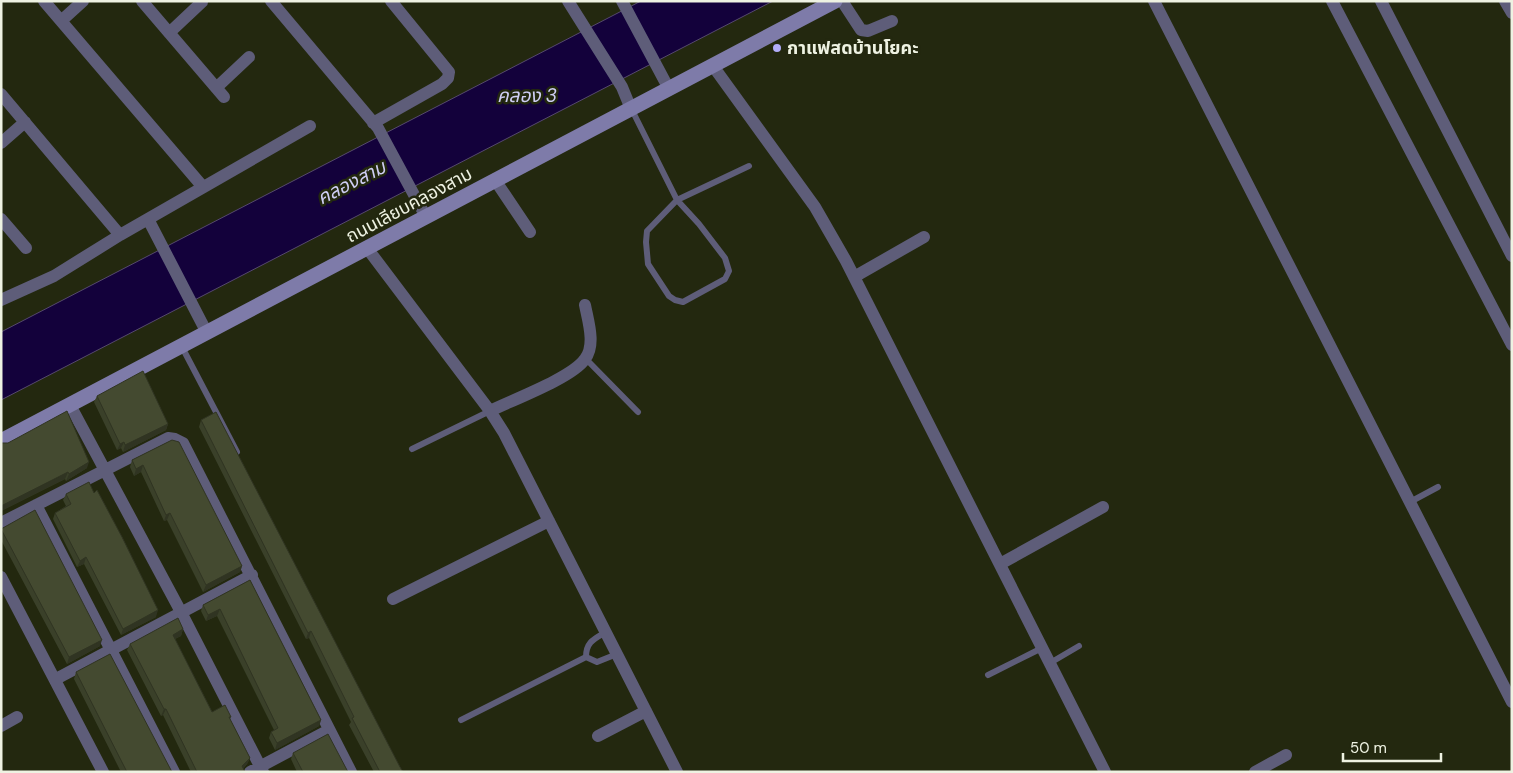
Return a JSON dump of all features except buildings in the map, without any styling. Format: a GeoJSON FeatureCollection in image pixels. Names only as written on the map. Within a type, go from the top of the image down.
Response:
{"type":"FeatureCollection","features":[{"type":"Feature","properties":{"kind":"main road","name":"ถนนเลียบคลองสาม"},"geometry":{"type":"LineString","coordinates":[[1,441],[835,1]]}},
{"type":"Feature","properties":{"kind":"street"},"geometry":{"type":"LineString","coordinates":[[44,1],[204,187]]}},
{"type":"Feature","properties":{"kind":"street"},"geometry":{"type":"LineString","coordinates":[[61,21],[83,1]]}},
{"type":"Feature","properties":{"kind":"street"},"geometry":{"type":"LineString","coordinates":[[142,1],[220,93],[249,57]]}},
{"type":"Feature","properties":{"kind":"street"},"geometry":{"type":"LineString","coordinates":[[271,1],[375,125],[426,217]]}},
{"type":"Feature","properties":{"kind":"street"},"geometry":{"type":"LineString","coordinates":[[375,125],[442,84],[448,78],[449,72],[391,1]]}},
{"type":"Feature","properties":{"kind":"street"},"geometry":{"type":"LineString","coordinates":[[568,1],[622,87],[631,108]]}},
{"type":"Feature","properties":{"kind":"street"},"geometry":{"type":"LineString","coordinates":[[622,1],[669,88]]}},
{"type":"Feature","properties":{"kind":"street"},"geometry":{"type":"LineString","coordinates":[[842,1],[861,30],[868,31],[892,21]]}},
{"type":"Feature","properties":{"kind":"street"},"geometry":{"type":"LineString","coordinates":[[1154,1],[1512,702]]}},
{"type":"Feature","properties":{"kind":"street"},"geometry":{"type":"LineString","coordinates":[[1332,1],[1512,345]]}},
{"type":"Feature","properties":{"kind":"street"},"geometry":{"type":"LineString","coordinates":[[1381,1],[1512,256]]}},
{"type":"Feature","properties":{"kind":"street"},"geometry":{"type":"LineString","coordinates":[[1505,1],[1512,13]]}},
{"type":"Feature","properties":{"kind":"street"},"geometry":{"type":"LineString","coordinates":[[168,32],[202,2]]}},
{"type":"Feature","properties":{"kind":"street"},"geometry":{"type":"LineString","coordinates":[[712,66],[815,207],[854,277],[1105,772]]}},
{"type":"Feature","properties":{"kind":"street"},"geometry":{"type":"LineString","coordinates":[[1,94],[120,235]]}},
{"type":"Feature","properties":{"kind":"street"},"geometry":{"type":"LineString","coordinates":[[1,143],[25,122]]}},
{"type":"Feature","properties":{"kind":"street"},"geometry":{"type":"LineString","coordinates":[[1,300],[54,276],[120,235],[310,126]]}},
{"type":"Feature","properties":{"kind":"street"},"geometry":{"type":"LineString","coordinates":[[495,180],[530,232]]}},
{"type":"Feature","properties":{"kind":"street"},"geometry":{"type":"LineString","coordinates":[[1,219],[26,248]]}},
{"type":"Feature","properties":{"kind":"street"},"geometry":{"type":"LineString","coordinates":[[148,219],[207,333]]}},
{"type":"Feature","properties":{"kind":"street"},"geometry":{"type":"LineString","coordinates":[[854,277],[924,237]]}},
{"type":"Feature","properties":{"kind":"street"},"geometry":{"type":"LineString","coordinates":[[367,248],[490,411],[504,433],[677,772]]}},
{"type":"Feature","properties":{"kind":"street"},"geometry":{"type":"LineString","coordinates":[[490,411],[564,376],[586,359],[590,339],[585,306]]}},
{"type":"Feature","properties":{"kind":"street"},"geometry":{"type":"LineString","coordinates":[[70,405],[181,612],[257,770],[329,730]]}},
{"type":"Feature","properties":{"kind":"street"},"geometry":{"type":"LineString","coordinates":[[1,523],[168,438],[175,438],[183,443],[351,772]]}},
{"type":"Feature","properties":{"kind":"street"},"geometry":{"type":"LineString","coordinates":[[36,505],[174,772]]}},
{"type":"Feature","properties":{"kind":"street"},"geometry":{"type":"LineString","coordinates":[[1000,564],[1103,507]]}},
{"type":"Feature","properties":{"kind":"street"},"geometry":{"type":"LineString","coordinates":[[394,599],[549,521]]}},
{"type":"Feature","properties":{"kind":"street"},"geometry":{"type":"LineString","coordinates":[[56,679],[252,575]]}},
{"type":"Feature","properties":{"kind":"street"},"geometry":{"type":"LineString","coordinates":[[1,578],[56,679],[103,772]]}},
{"type":"Feature","properties":{"kind":"street"},"geometry":{"type":"LineString","coordinates":[[598,736],[646,710]]}},
{"type":"Feature","properties":{"kind":"street"},"geometry":{"type":"LineString","coordinates":[[1,726],[17,717]]}},
{"type":"Feature","properties":{"kind":"street"},"geometry":{"type":"LineString","coordinates":[[1255,772],[1286,755]]}},
{"type":"Feature","properties":{"kind":"lane"},"geometry":{"type":"LineString","coordinates":[[631,108],[676,200],[699,224],[720,251],[725,258],[729,271],[725,279],[683,302],[669,296],[648,264],[646,242],[648,231],[676,200],[749,166]]}},
{"type":"Feature","properties":{"kind":"lane"},"geometry":{"type":"LineString","coordinates":[[182,346],[242,462]]}},
{"type":"Feature","properties":{"kind":"lane"},"geometry":{"type":"LineString","coordinates":[[586,359],[638,412]]}},
{"type":"Feature","properties":{"kind":"lane"},"geometry":{"type":"LineString","coordinates":[[412,449],[490,411]]}},
{"type":"Feature","properties":{"kind":"lane"},"geometry":{"type":"LineString","coordinates":[[1410,502],[1438,487]]}},
{"type":"Feature","properties":{"kind":"lane"},"geometry":{"type":"LineString","coordinates":[[586,657],[588,643],[606,632]]}},
{"type":"Feature","properties":{"kind":"lane"},"geometry":{"type":"LineString","coordinates":[[1050,663],[1080,646]]}},
{"type":"Feature","properties":{"kind":"lane"},"geometry":{"type":"LineString","coordinates":[[988,675],[1042,648]]}},
{"type":"Feature","properties":{"kind":"lane"},"geometry":{"type":"LineString","coordinates":[[586,657],[597,662],[616,654]]}},
{"type":"Feature","properties":{"kind":"lane"},"geometry":{"type":"LineString","coordinates":[[461,720],[586,657]]}},
{"type":"Feature","properties":{"kind":"water","name":"คลอง 3"},"geometry":{"type":"Polygon","coordinates":[[[641,1],[773,1],[1,400],[1,332],[641,1]]]}},
{"type":"Feature","properties":{"kind":"place","name":"กาแฟสดบ้านโยคะ"},"geometry":{"type":"Point","coordinates":[777,48]}},
{"type":"Feature","properties":{"kind":"water label","name":"คลองสาม"},"geometry":{"type":"Point","coordinates":[351,182]}}]}
